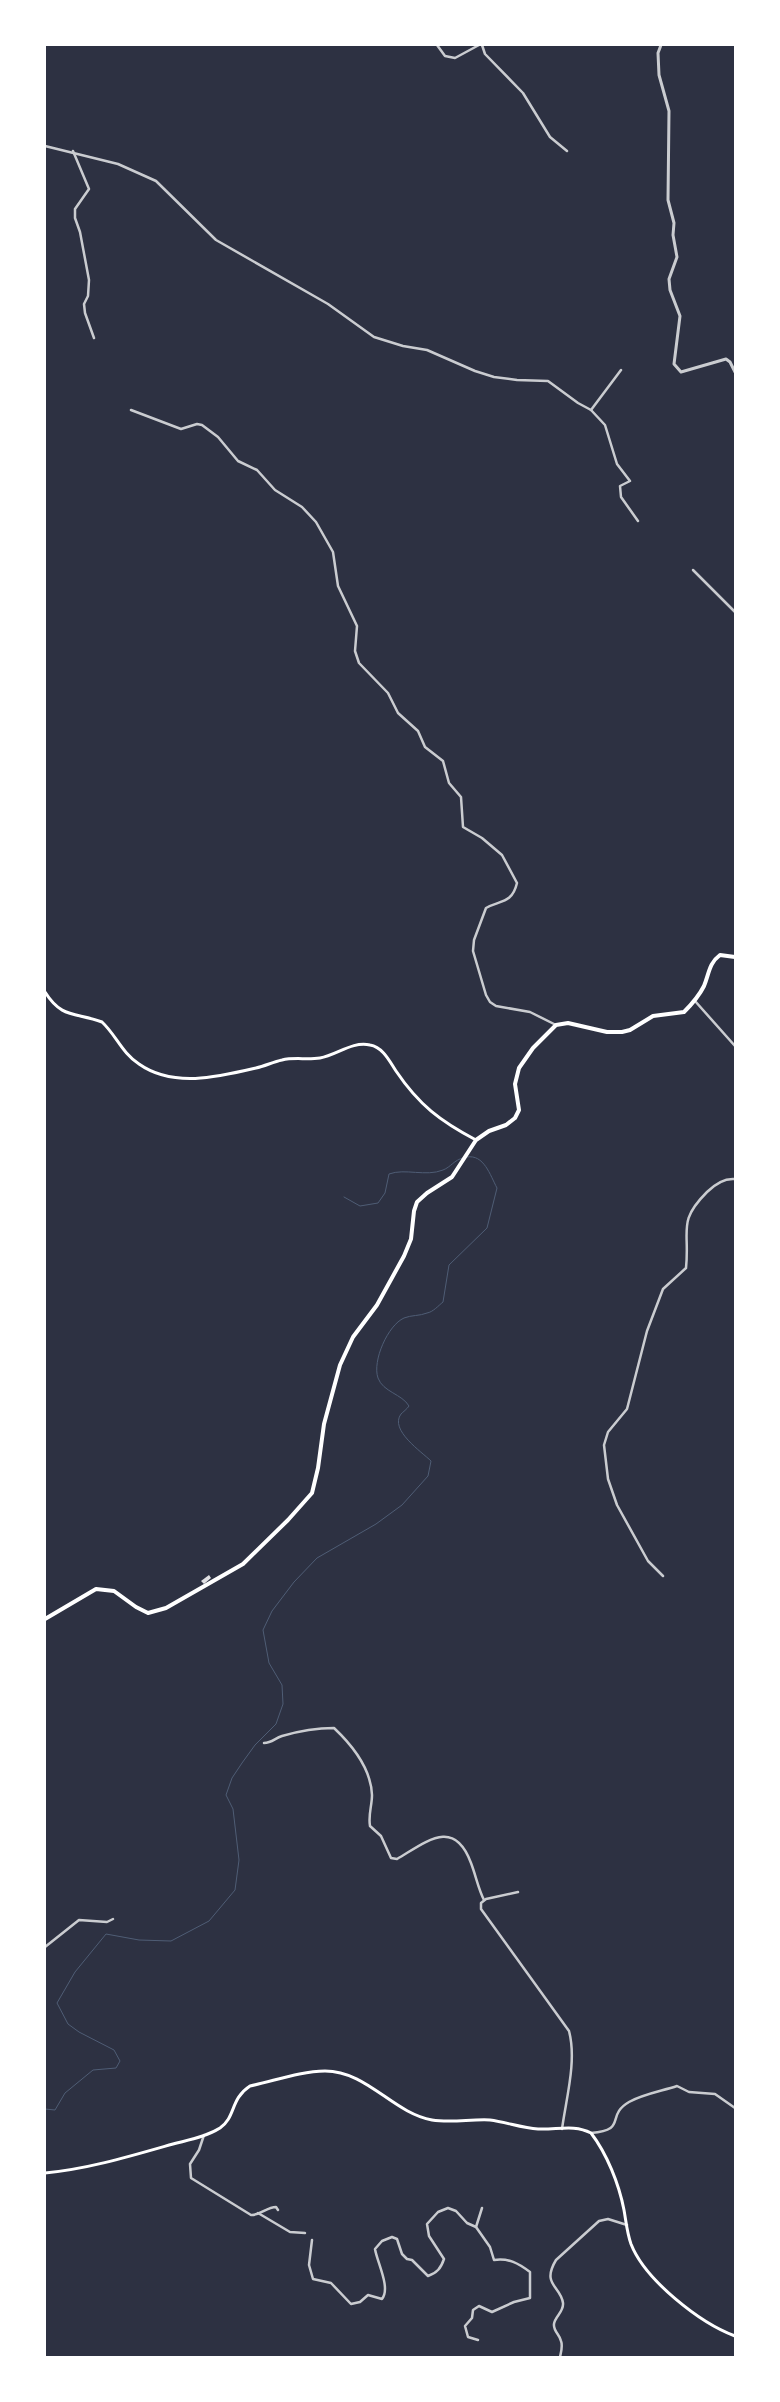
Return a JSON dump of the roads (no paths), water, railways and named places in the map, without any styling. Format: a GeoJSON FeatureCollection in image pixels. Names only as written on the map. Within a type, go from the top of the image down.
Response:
{"type":"FeatureCollection","features":[{"type":"Feature","properties":{"kind":"main road"},"geometry":{"type":"LineString","coordinates":[[45,1619],[96,1589],[114,1591],[136,1607],[148,1612],[166,1608],[243,1564],[288,1520],[312,1493],[318,1468],[324,1424],[340,1365],[352,1337],[382,1297],[404,1256],[411,1239],[414,1211],[417,1202],[426,1192],[452,1178],[476,1140],[489,1131],[506,1125],[515,1118],[519,1110],[515,1084],[519,1068],[534,1048],[556,1025],[568,1023],[607,1032],[622,1032],[630,1030],[653,1016],[684,1012],[695,1001],[713,960],[720,954],[735,957]]}},
{"type":"Feature","properties":{"kind":"main road"},"geometry":{"type":"LineString","coordinates":[[45,992],[58,1010],[102,1022],[124,1052],[154,1074],[168,1077],[187,1080],[212,1076],[257,1068],[283,1059],[320,1058],[341,1049],[369,1044],[376,1047],[386,1056],[407,1087],[436,1116],[453,1129],[476,1140]]}},
{"type":"Feature","properties":{"kind":"main road"},"geometry":{"type":"LineString","coordinates":[[45,2172],[66,2171],[138,2154],[204,2135],[226,2123],[236,2098],[250,2086],[326,2071],[345,2074],[359,2080],[402,2107],[432,2120],[488,2120],[538,2129],[575,2127],[591,2133],[609,2165],[620,2194],[627,2225],[637,2255],[660,2284],[712,2326],[735,2336]]}},
{"type":"Feature","properties":{"kind":"street"},"geometry":{"type":"LineString","coordinates":[[437,45],[444,56],[455,58],[480,45],[485,54],[523,92],[550,137],[568,150]]}},
{"type":"Feature","properties":{"kind":"street"},"geometry":{"type":"LineString","coordinates":[[661,45],[658,53],[659,75],[669,112],[668,200],[674,223],[673,234],[677,257],[669,278],[670,290],[680,316],[674,364],[681,372],[726,359],[730,362],[735,372]]}},
{"type":"Feature","properties":{"kind":"street"},"geometry":{"type":"LineString","coordinates":[[45,146],[72,151],[118,164],[156,181],[216,240],[328,304],[374,337],[403,346],[427,350],[475,371],[494,377],[548,381],[591,410],[605,424],[617,464],[630,481],[620,486],[621,497],[638,521]]}},
{"type":"Feature","properties":{"kind":"street"},"geometry":{"type":"LineString","coordinates":[[72,151],[89,190],[75,209],[75,218],[80,232],[89,280],[88,296],[84,304],[85,313],[94,338]]}},
{"type":"Feature","properties":{"kind":"street"},"geometry":{"type":"LineString","coordinates":[[591,410],[621,370]]}},
{"type":"Feature","properties":{"kind":"street"},"geometry":{"type":"LineString","coordinates":[[131,410],[181,429],[197,424],[202,425],[218,437],[238,461],[257,470],[275,490],[302,507],[316,522],[333,552],[338,586],[357,626],[355,651],[359,663],[388,693],[398,713],[418,731],[425,747],[444,761],[449,783],[461,797],[462,826],[482,838],[502,855],[517,883],[516,891],[504,903],[486,908],[474,940],[473,951],[478,974],[486,996],[496,1006],[530,1012],[556,1025]]}},
{"type":"Feature","properties":{"kind":"street"},"geometry":{"type":"LineString","coordinates":[[693,570],[735,612]]}},
{"type":"Feature","properties":{"kind":"street"},"geometry":{"type":"LineString","coordinates":[[695,1001],[735,1046]]}},
{"type":"Feature","properties":{"kind":"street"},"geometry":{"type":"LineString","coordinates":[[663,1576],[648,1561],[617,1505],[608,1479],[604,1444],[608,1432],[622,1418],[627,1409],[647,1331],[663,1289],[686,1268],[686,1227],[692,1207],[714,1184],[735,1179]]}},
{"type":"Feature","properties":{"kind":"street"},"geometry":{"type":"LineString","coordinates":[[264,1743],[271,1743],[278,1737],[300,1731],[334,1728],[358,1754],[369,1779],[372,1796],[368,1815],[370,1826],[381,1836],[391,1858],[397,1859],[433,1838],[446,1836],[456,1838],[466,1850],[484,1900]]}},
{"type":"Feature","properties":{"kind":"street"},"geometry":{"type":"LineString","coordinates":[[518,1892],[484,1900],[481,1903],[481,1910],[569,2031],[571,2040],[570,2063],[562,2129]]}},
{"type":"Feature","properties":{"kind":"street"},"geometry":{"type":"LineString","coordinates":[[45,1947],[74,1922],[79,1920],[107,1922],[114,1919]]}},
{"type":"Feature","properties":{"kind":"street"},"geometry":{"type":"LineString","coordinates":[[591,2133],[608,2132],[612,2129],[620,2110],[630,2102],[677,2086],[689,2092],[715,2094],[735,2108]]}},
{"type":"Feature","properties":{"kind":"street"},"geometry":{"type":"LineString","coordinates":[[204,2135],[199,2150],[190,2164],[191,2178],[251,2215],[256,2215],[271,2207],[276,2207],[278,2210]]}},
{"type":"Feature","properties":{"kind":"street"},"geometry":{"type":"LineString","coordinates":[[312,2240],[309,2265],[312,2279],[331,2283],[351,2304],[360,2302],[368,2295],[376,2299],[382,2298],[385,2295],[375,2249],[382,2241],[392,2237],[397,2239],[402,2254],[407,2259],[412,2260],[428,2276],[441,2268],[444,2259],[429,2236],[426,2224],[432,2217],[448,2208],[456,2211],[467,2223],[476,2227],[490,2247],[494,2260],[503,2258],[516,2262],[530,2272],[530,2298],[514,2302],[492,2312],[479,2306],[473,2310],[472,2318],[465,2326],[468,2337],[478,2340]]}},
{"type":"Feature","properties":{"kind":"street"},"geometry":{"type":"LineString","coordinates":[[476,2227],[482,2208]]}},
{"type":"Feature","properties":{"kind":"street"},"geometry":{"type":"LineString","coordinates":[[258,2213],[290,2232],[305,2233]]}},
{"type":"Feature","properties":{"kind":"street"},"geometry":{"type":"LineString","coordinates":[[560,2357],[562,2345],[554,2329],[554,2322],[563,2306],[562,2300],[553,2288],[551,2268],[556,2260],[599,2221],[608,2219],[627,2225]]}},
{"type":"Feature","properties":{"kind":"waterway"},"geometry":{"type":"LineString","coordinates":[[45,2109],[55,2110],[65,2093],[93,2070],[116,2068],[120,2061],[114,2050],[79,2032],[68,2024],[57,2003],[75,1972],[106,1934],[139,1940],[171,1941],[209,1921],[235,1890],[239,1860],[233,1809],[226,1795],[232,1778],[242,1763],[255,1745],[276,1724],[283,1704],[282,1685],[269,1663],[263,1630],[272,1611],[294,1582],[317,1558],[376,1524],[402,1505],[428,1476],[431,1461],[408,1440],[399,1427],[398,1420],[409,1406],[380,1383],[377,1362],[387,1336],[398,1322],[407,1317],[429,1312],[443,1302],[449,1265],[487,1228],[497,1188],[486,1166],[478,1159],[467,1157]]}},
{"type":"Feature","properties":{"kind":"waterway"},"geometry":{"type":"LineString","coordinates":[[344,1197],[360,1206],[378,1203],[385,1193],[389,1174],[395,1172],[436,1172],[446,1169],[457,1160],[463,1158]]}}]}
